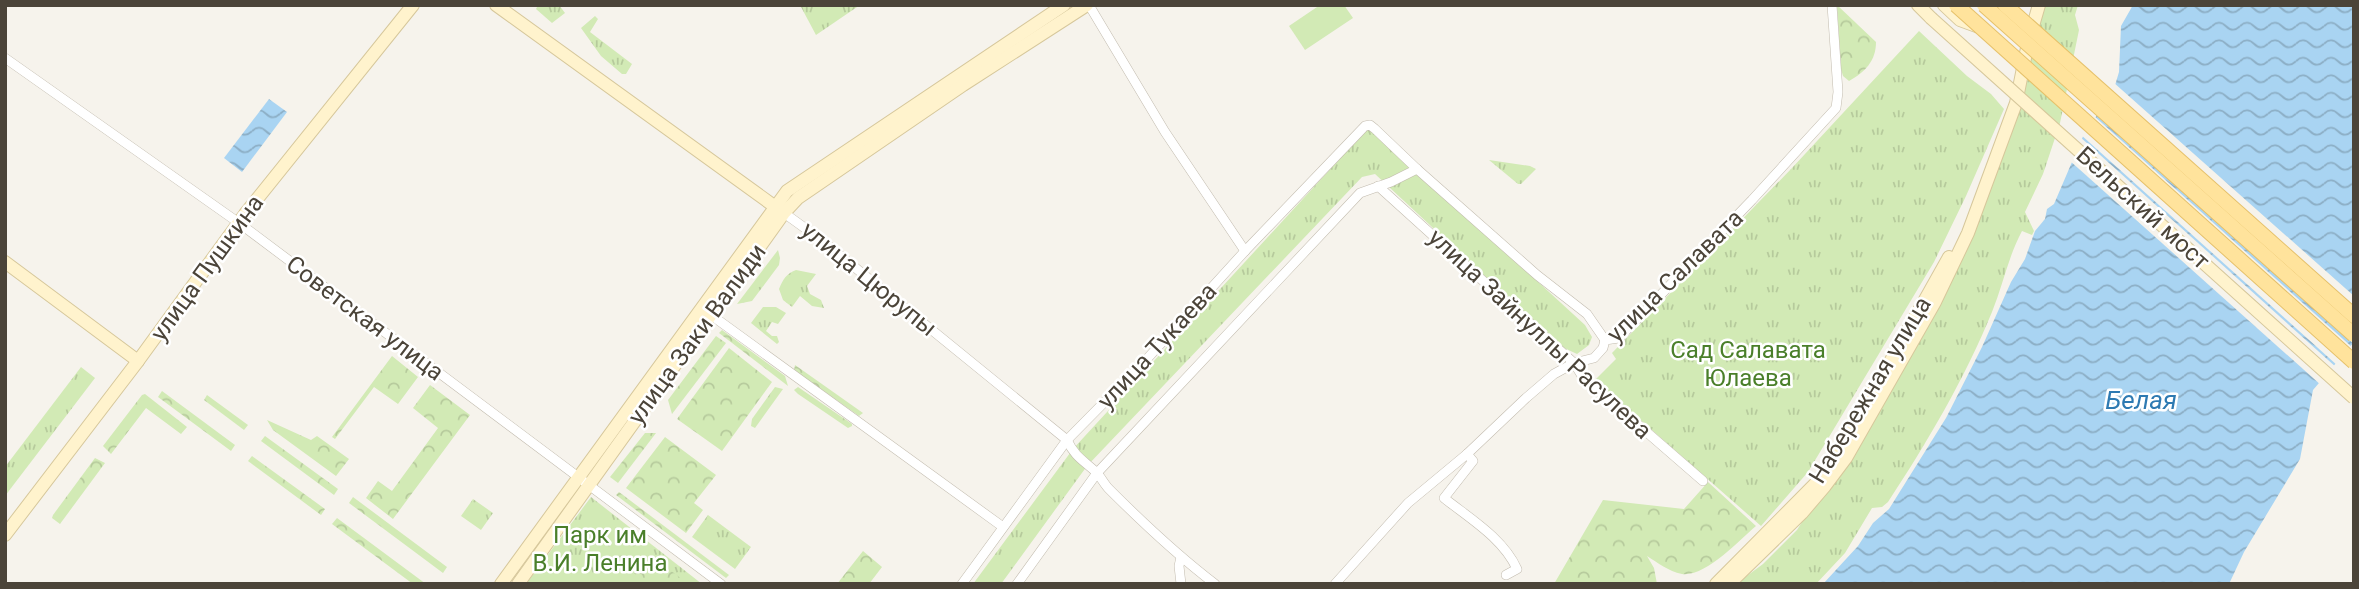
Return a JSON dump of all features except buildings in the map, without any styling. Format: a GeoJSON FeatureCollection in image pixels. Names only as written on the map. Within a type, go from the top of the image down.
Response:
{"type":"FeatureCollection","features":[{"type":"Feature","properties":{"kind":"main road","name":"улица Пушкина"},"geometry":{"type":"LineString","coordinates":[[5,535],[239,223],[413,5]]}},
{"type":"Feature","properties":{"kind":"main road","name":"улица Цюрупы"},"geometry":{"type":"LineString","coordinates":[[496,5],[779,210]]}},
{"type":"Feature","properties":{"kind":"main road","name":"улица Заки Валиди"},"geometry":{"type":"LineString","coordinates":[[518,584],[584,481],[779,210],[787,191],[1065,5]]}},
{"type":"Feature","properties":{"kind":"main road","name":"улица Заки Валиди"},"geometry":{"type":"LineString","coordinates":[[779,210],[1088,5]]}},
{"type":"Feature","properties":{"kind":"main road","name":"Бельский мост"},"geometry":{"type":"LineString","coordinates":[[1918,5],[2354,398]]}},
{"type":"Feature","properties":{"kind":"main road"},"geometry":{"type":"LineString","coordinates":[[1944,5],[1960,20],[1982,29]]}},
{"type":"Feature","properties":{"kind":"main road","name":"Бельский мост"},"geometry":{"type":"LineString","coordinates":[[1956,5],[2354,362]]}},
{"type":"Feature","properties":{"kind":"main road","name":"Бельский мост"},"geometry":{"type":"LineString","coordinates":[[1984,5],[2354,335]]}},
{"type":"Feature","properties":{"kind":"main road"},"geometry":{"type":"LineString","coordinates":[[2005,5],[2354,316]]}},
{"type":"Feature","properties":{"kind":"main road","name":"Набережная улица"},"geometry":{"type":"LineString","coordinates":[[1729,584],[1802,513],[1846,458],[1935,302],[1957,258],[2016,103],[2039,5]]}},
{"type":"Feature","properties":{"kind":"main road","name":"Набережная улица"},"geometry":{"type":"LineString","coordinates":[[1716,584],[1794,507],[1818,481],[1839,452],[1974,210]]}},
{"type":"Feature","properties":{"kind":"main road"},"geometry":{"type":"LineString","coordinates":[[5,262],[138,361]]}},
{"type":"Feature","properties":{"kind":"main road","name":"улица Заки Валиди"},"geometry":{"type":"LineString","coordinates":[[501,584],[584,481]]}},
{"type":"Feature","properties":{"kind":"street"},"geometry":{"type":"LineString","coordinates":[[1088,5],[1166,132],[1245,251]]}},
{"type":"Feature","properties":{"kind":"street","name":"улица Салавата"},"geometry":{"type":"LineString","coordinates":[[1335,584],[1408,503],[1467,454],[1554,374],[1574,363],[1594,358],[1603,348],[1605,340],[1619,338],[1836,108],[1838,92],[1832,5]]}},
{"type":"Feature","properties":{"kind":"street","name":"Советская улица"},"geometry":{"type":"LineString","coordinates":[[5,58],[239,223],[721,584]]}},
{"type":"Feature","properties":{"kind":"street","name":"улица Тукаева"},"geometry":{"type":"LineString","coordinates":[[962,584],[1067,440],[1359,131],[1370,125]]}},
{"type":"Feature","properties":{"kind":"street","name":"улица Зайнуллы Расулева"},"geometry":{"type":"LineString","coordinates":[[1370,125],[1537,275],[1587,314],[1605,340]]}},
{"type":"Feature","properties":{"kind":"street","name":"улица Тукаева"},"geometry":{"type":"LineString","coordinates":[[1017,584],[1097,473],[1360,192],[1391,182],[1417,169]]}},
{"type":"Feature","properties":{"kind":"street","name":"улица Зайнуллы Расулева"},"geometry":{"type":"LineString","coordinates":[[1378,186],[1574,363],[1582,376],[1703,481]]}},
{"type":"Feature","properties":{"kind":"street","name":"улица Цюрупы"},"geometry":{"type":"LineString","coordinates":[[779,210],[804,227],[1067,440],[1074,454],[1097,473],[1106,486],[1181,557],[1215,584]]}},
{"type":"Feature","properties":{"kind":"street"},"geometry":{"type":"LineString","coordinates":[[706,311],[1003,527]]}},
{"type":"Feature","properties":{"kind":"street"},"geometry":{"type":"LineString","coordinates":[[1467,454],[1473,461],[1444,498],[1489,533],[1513,559],[1517,569],[1507,575]]}},
{"type":"Feature","properties":{"kind":"street"},"geometry":{"type":"LineString","coordinates":[[1181,557],[1181,584]]}},
{"type":"Feature","properties":{"kind":"green space"},"geometry":{"type":"Polygon","coordinates":[[[538,5],[559,5],[565,13],[552,23],[536,9],[538,5]]]}},
{"type":"Feature","properties":{"kind":"green space"},"geometry":{"type":"Polygon","coordinates":[[[800,5],[860,5],[816,35],[800,5]]]}},
{"type":"Feature","properties":{"kind":"green space"},"geometry":{"type":"Polygon","coordinates":[[[1320,5],[1344,5],[1353,18],[1305,50],[1289,26],[1320,5]]]}},
{"type":"Feature","properties":{"kind":"green space"},"geometry":{"type":"Polygon","coordinates":[[[1837,5],[1876,42],[1874,55],[1868,65],[1849,81],[1843,76],[1841,69],[1837,5]]]}},
{"type":"Feature","properties":{"kind":"green space"},"geometry":{"type":"Polygon","coordinates":[[[2045,5],[2078,5],[2075,15],[2079,30],[2060,123],[2043,174],[2025,212],[2034,231],[2032,235],[2022,231],[1992,312],[1958,386],[1888,502],[1882,507],[1872,508],[1845,553],[1816,584],[1736,584],[1763,564],[1797,530],[1940,304],[2045,5]]]}},
{"type":"Feature","properties":{"kind":"green space"},"geometry":{"type":"Polygon","coordinates":[[[595,16],[598,19],[590,32],[632,64],[626,74],[622,74],[601,56],[581,28],[595,16]]]}},
{"type":"Feature","properties":{"kind":"green space","name":"Сад Салавата Юлаева"},"geometry":{"type":"Polygon","coordinates":[[[1919,31],[1967,76],[1991,94],[2004,109],[1934,262],[1808,472],[1761,526],[1595,380],[1616,359],[1612,353],[1792,168],[1919,31]]]}},
{"type":"Feature","properties":{"kind":"green space"},"geometry":{"type":"Polygon","coordinates":[[[1369,127],[1585,325],[1592,337],[1589,345],[1577,354],[1560,346],[1375,174],[1362,177],[1087,466],[1001,584],[973,584],[1073,449],[1369,127]]]}},
{"type":"Feature","properties":{"kind":"green space"},"geometry":{"type":"Polygon","coordinates":[[[1489,160],[1530,166],[1536,169],[1518,184],[1489,160]]]}},
{"type":"Feature","properties":{"kind":"green space"},"geometry":{"type":"Polygon","coordinates":[[[778,250],[779,265],[752,301],[737,304],[778,250]]]}},
{"type":"Feature","properties":{"kind":"green space"},"geometry":{"type":"Polygon","coordinates":[[[796,270],[816,274],[807,286],[810,294],[821,300],[824,308],[812,306],[800,296],[792,307],[783,300],[780,285],[787,275],[796,270]]]}},
{"type":"Feature","properties":{"kind":"green space"},"geometry":{"type":"Polygon","coordinates":[[[763,307],[776,307],[786,313],[778,324],[772,322],[766,331],[777,336],[777,344],[751,323],[763,307]]]}},
{"type":"Feature","properties":{"kind":"green space"},"geometry":{"type":"Polygon","coordinates":[[[722,330],[785,376],[788,386],[719,333],[722,330]]]}},
{"type":"Feature","properties":{"kind":"green space"},"geometry":{"type":"Polygon","coordinates":[[[716,336],[726,343],[672,414],[668,400],[716,336]]]}},
{"type":"Feature","properties":{"kind":"green space"},"geometry":{"type":"Polygon","coordinates":[[[729,348],[772,382],[722,451],[677,419],[729,348]]]}},
{"type":"Feature","properties":{"kind":"green space"},"geometry":{"type":"Polygon","coordinates":[[[392,356],[418,377],[398,404],[374,387],[335,439],[332,437],[392,356]]]}},
{"type":"Feature","properties":{"kind":"green space"},"geometry":{"type":"Polygon","coordinates":[[[795,365],[863,413],[859,416],[794,370],[795,365]]]}},
{"type":"Feature","properties":{"kind":"green space"},"geometry":{"type":"Polygon","coordinates":[[[81,367],[95,378],[5,496],[5,467],[81,367]]]}},
{"type":"Feature","properties":{"kind":"green space"},"geometry":{"type":"Polygon","coordinates":[[[430,385],[470,415],[393,519],[366,498],[378,481],[392,491],[438,428],[413,408],[430,385]]]}},
{"type":"Feature","properties":{"kind":"green space"},"geometry":{"type":"Polygon","coordinates":[[[775,387],[783,389],[755,428],[751,426],[752,419],[775,387]]]}},
{"type":"Feature","properties":{"kind":"green space"},"geometry":{"type":"Polygon","coordinates":[[[798,387],[852,426],[848,428],[798,394],[794,390],[798,387]]]}},
{"type":"Feature","properties":{"kind":"green space"},"geometry":{"type":"Polygon","coordinates":[[[162,391],[235,445],[231,451],[158,397],[162,391]]]}},
{"type":"Feature","properties":{"kind":"green space"},"geometry":{"type":"Polygon","coordinates":[[[145,394],[187,427],[181,434],[146,408],[111,454],[103,446],[145,394]]]}},
{"type":"Feature","properties":{"kind":"green space"},"geometry":{"type":"Polygon","coordinates":[[[207,395],[248,425],[244,430],[204,400],[207,395]]]}},
{"type":"Feature","properties":{"kind":"green space"},"geometry":{"type":"Polygon","coordinates":[[[267,420],[311,440],[317,436],[349,459],[336,476],[273,430],[267,420]]]}},
{"type":"Feature","properties":{"kind":"green space"},"geometry":{"type":"Polygon","coordinates":[[[645,433],[656,433],[618,483],[610,477],[645,433]]]}},
{"type":"Feature","properties":{"kind":"green space"},"geometry":{"type":"Polygon","coordinates":[[[265,436],[338,489],[334,495],[261,441],[265,436]]]}},
{"type":"Feature","properties":{"kind":"green space"},"geometry":{"type":"Polygon","coordinates":[[[665,437],[716,475],[694,503],[703,510],[686,533],[626,488],[665,437]]]}},
{"type":"Feature","properties":{"kind":"green space"},"geometry":{"type":"Polygon","coordinates":[[[252,456],[325,509],[321,515],[248,461],[252,456]]]}},
{"type":"Feature","properties":{"kind":"green space"},"geometry":{"type":"Polygon","coordinates":[[[95,458],[105,463],[60,524],[52,518],[53,515],[95,458]]]}},
{"type":"Feature","properties":{"kind":"green space"},"geometry":{"type":"Polygon","coordinates":[[[1708,482],[1756,526],[1711,564],[1701,570],[1682,574],[1647,556],[1654,568],[1657,584],[1554,584],[1603,500],[1684,509],[1708,482]]]}},
{"type":"Feature","properties":{"kind":"green space"},"geometry":{"type":"Polygon","coordinates":[[[619,492],[729,575],[726,578],[616,495],[619,492]]]}},
{"type":"Feature","properties":{"kind":"green space"},"geometry":{"type":"Polygon","coordinates":[[[353,497],[447,567],[443,573],[349,503],[353,497]]]}},
{"type":"Feature","properties":{"kind":"green space","name":"Парк им В.И. Ленина"},"geometry":{"type":"Polygon","coordinates":[[[591,497],[702,584],[526,584],[591,497]]]}},
{"type":"Feature","properties":{"kind":"green space"},"geometry":{"type":"Polygon","coordinates":[[[473,499],[493,513],[481,530],[461,516],[473,499]]]}},
{"type":"Feature","properties":{"kind":"green space"},"geometry":{"type":"Polygon","coordinates":[[[708,515],[751,547],[735,569],[692,537],[708,515]]]}},
{"type":"Feature","properties":{"kind":"green space"},"geometry":{"type":"Polygon","coordinates":[[[601,516],[688,584],[648,584],[586,536],[601,516]]]}},
{"type":"Feature","properties":{"kind":"green space"},"geometry":{"type":"Polygon","coordinates":[[[337,518],[426,584],[413,584],[332,524],[337,518]]]}},
{"type":"Feature","properties":{"kind":"green space"},"geometry":{"type":"Polygon","coordinates":[[[863,551],[882,567],[869,584],[837,584],[863,551]]]}},
{"type":"Feature","properties":{"kind":"water","name":"Белая"},"geometry":{"type":"Polygon","coordinates":[[[2133,5],[2354,5],[2354,342],[2313,390],[2300,459],[2244,552],[2229,584],[1823,584],[1858,546],[1873,523],[1889,509],[1946,418],[2011,282],[2025,259],[2035,231],[2045,219],[2047,209],[2054,204],[2084,134],[2113,92],[2119,72],[2121,26],[2133,5]]]}},
{"type":"Feature","properties":{"kind":"water"},"geometry":{"type":"Polygon","coordinates":[[[269,99],[287,112],[242,172],[224,158],[269,99]]]}},
{"type":"Feature","properties":{"kind":"pier"},"geometry":{"type":"Polygon","coordinates":[[[2113,82],[2354,296],[2354,344],[2095,113],[2113,82]]]}},
{"type":"Feature","properties":{"kind":"pier"},"geometry":{"type":"Polygon","coordinates":[[[2093,115],[2353,348],[2338,366],[2080,134],[2093,115]]]}},
{"type":"Feature","properties":{"kind":"pier"},"geometry":{"type":"Polygon","coordinates":[[[2079,136],[2337,368],[2322,386],[2069,160],[2079,136]]]}}]}
